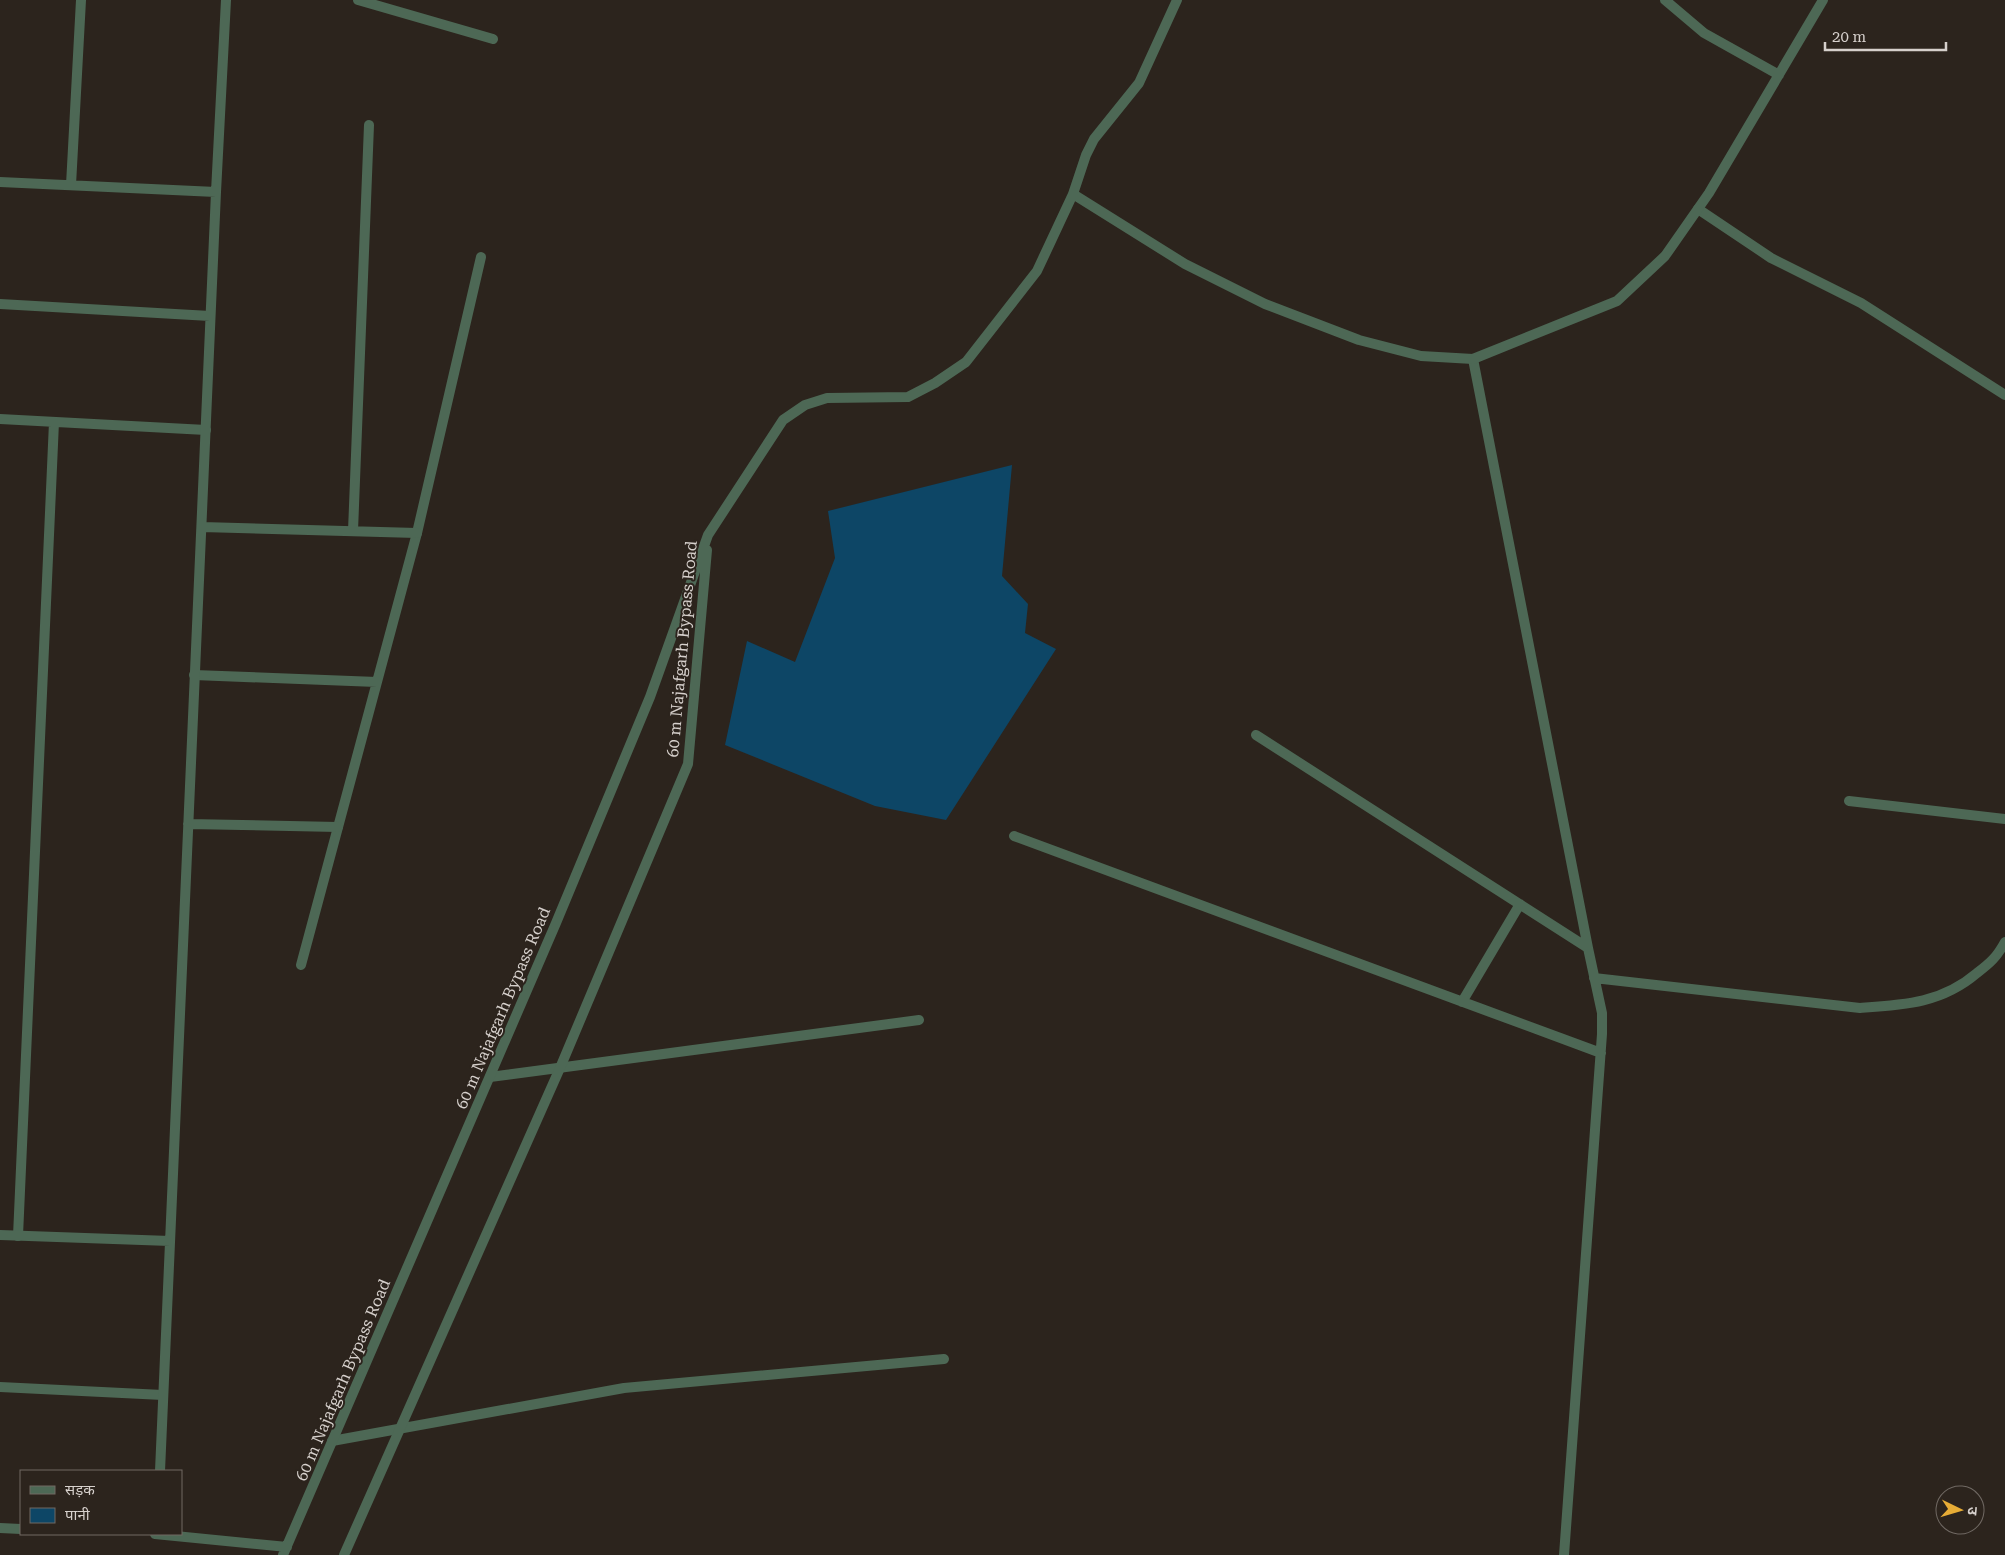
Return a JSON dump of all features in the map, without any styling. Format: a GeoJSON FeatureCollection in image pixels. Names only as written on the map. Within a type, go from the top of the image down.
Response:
{"type":"FeatureCollection","features":[{"type":"Feature","properties":{"kind":"street"},"geometry":{"type":"LineString","coordinates":[[71,185],[81,0]]}},
{"type":"Feature","properties":{"kind":"street"},"geometry":{"type":"LineString","coordinates":[[160,1470],[210,316],[226,0]]}},
{"type":"Feature","properties":{"kind":"street"},"geometry":{"type":"LineString","coordinates":[[358,0],[493,39]]}},
{"type":"Feature","properties":{"kind":"street"},"geometry":{"type":"LineString","coordinates":[[708,534],[783,420],[805,405],[826,398],[908,397],[935,384],[966,362],[1038,271],[1094,139],[1139,83],[1177,0]]}},
{"type":"Feature","properties":{"kind":"street"},"geometry":{"type":"LineString","coordinates":[[1665,0],[1704,33],[1779,75]]}},
{"type":"Feature","properties":{"kind":"street"},"geometry":{"type":"LineString","coordinates":[[1072,194],[1184,264],[1265,304],[1368,342],[1421,356],[1473,359],[1616,301],[1665,256],[1709,193],[1823,0]]}},
{"type":"Feature","properties":{"kind":"street"},"geometry":{"type":"LineString","coordinates":[[353,531],[369,125]]}},
{"type":"Feature","properties":{"kind":"street"},"geometry":{"type":"LineString","coordinates":[[0,182],[216,192]]}},
{"type":"Feature","properties":{"kind":"street"},"geometry":{"type":"LineString","coordinates":[[1698,209],[1771,258],[1861,303],[2005,395]]}},
{"type":"Feature","properties":{"kind":"street"},"geometry":{"type":"LineString","coordinates":[[300,964],[417,534],[480,257]]}},
{"type":"Feature","properties":{"kind":"street"},"geometry":{"type":"LineString","coordinates":[[0,304],[210,316]]}},
{"type":"Feature","properties":{"kind":"street"},"geometry":{"type":"LineString","coordinates":[[1473,359],[1602,1013],[1601,1053],[1564,1555]]}},
{"type":"Feature","properties":{"kind":"street"},"geometry":{"type":"LineString","coordinates":[[0,419],[206,430]]}},
{"type":"Feature","properties":{"kind":"street"},"geometry":{"type":"LineString","coordinates":[[18,1236],[54,422]]}},
{"type":"Feature","properties":{"kind":"street"},"geometry":{"type":"LineString","coordinates":[[202,526],[417,534]]}},
{"type":"Feature","properties":{"kind":"street","name":"60 m Najafgarh Bypass Road"},"geometry":{"type":"LineString","coordinates":[[344,1555],[560,1068],[688,764],[708,534]]}},
{"type":"Feature","properties":{"kind":"street","name":"60 m Najafgarh Bypass Road"},"geometry":{"type":"LineString","coordinates":[[285,1551],[490,1077],[650,697],[708,534]]}},
{"type":"Feature","properties":{"kind":"street"},"geometry":{"type":"LineString","coordinates":[[194,675],[377,682]]}},
{"type":"Feature","properties":{"kind":"street"},"geometry":{"type":"LineString","coordinates":[[1256,736],[1588,948]]}},
{"type":"Feature","properties":{"kind":"street"},"geometry":{"type":"LineString","coordinates":[[1849,801],[2005,819]]}},
{"type":"Feature","properties":{"kind":"street"},"geometry":{"type":"LineString","coordinates":[[188,824],[338,827]]}},
{"type":"Feature","properties":{"kind":"street"},"geometry":{"type":"LineString","coordinates":[[1014,836],[1601,1053]]}},
{"type":"Feature","properties":{"kind":"street"},"geometry":{"type":"LineString","coordinates":[[1462,1002],[1520,904]]}},
{"type":"Feature","properties":{"kind":"street"},"geometry":{"type":"LineString","coordinates":[[1594,978],[1860,1008],[1892,1006],[1928,1000],[1961,987],[1997,957],[2005,942]]}},
{"type":"Feature","properties":{"kind":"street"},"geometry":{"type":"LineString","coordinates":[[490,1077],[918,1020]]}},
{"type":"Feature","properties":{"kind":"street"},"geometry":{"type":"LineString","coordinates":[[0,1235],[170,1241]]}},
{"type":"Feature","properties":{"kind":"street"},"geometry":{"type":"LineString","coordinates":[[332,1441],[624,1388],[944,1358]]}},
{"type":"Feature","properties":{"kind":"street"},"geometry":{"type":"LineString","coordinates":[[0,1387],[163,1395]]}},
{"type":"Feature","properties":{"kind":"street"},"geometry":{"type":"LineString","coordinates":[[0,1528],[20,1528]]}},
{"type":"Feature","properties":{"kind":"street"},"geometry":{"type":"LineString","coordinates":[[164,1535],[285,1551]]}},
{"type":"Feature","properties":{"kind":"water"},"geometry":{"type":"Polygon","coordinates":[[[1012,465],[1002,576],[1028,604],[1025,633],[1056,649],[946,820],[875,806],[725,745],[747,641],[795,662],[835,558],[828,511],[1012,465]]]}}]}
